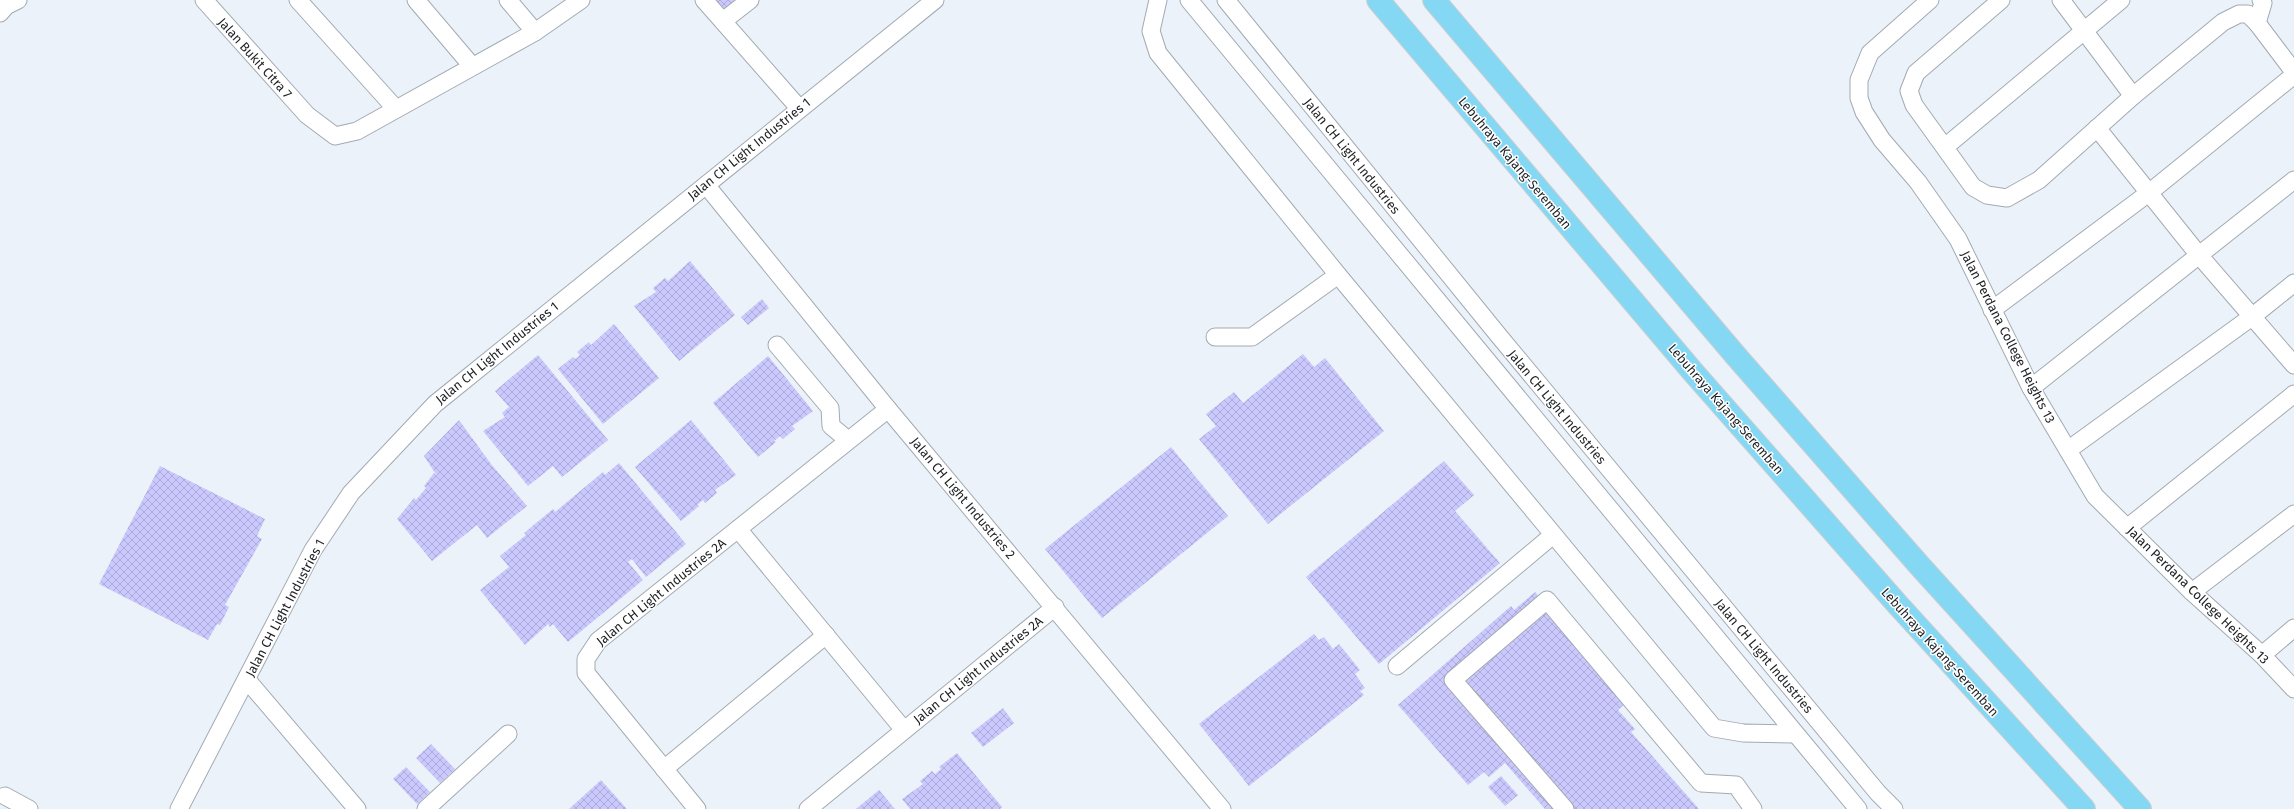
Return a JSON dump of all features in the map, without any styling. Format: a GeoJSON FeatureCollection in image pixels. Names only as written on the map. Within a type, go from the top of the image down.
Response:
{"type":"FeatureCollection","features":[{"type":"Feature","properties":{"kind":"highway","name":"Lebuhraya Kajang-Seremban"},"geometry":{"type":"LineString","coordinates":[[1378,0],[1693,372],[1898,605],[2084,809]]}},
{"type":"Feature","properties":{"kind":"highway"},"geometry":{"type":"LineString","coordinates":[[1434,0],[1736,356],[1919,565],[2140,809]]}},
{"type":"Feature","properties":{"kind":"street","name":"Jalan Bukit Citra 7"},"geometry":{"type":"LineString","coordinates":[[204,0],[307,115],[335,136],[357,131],[535,32],[581,0]]}},
{"type":"Feature","properties":{"kind":"street"},"geometry":{"type":"LineString","coordinates":[[298,0],[396,109]]}},
{"type":"Feature","properties":{"kind":"street"},"geometry":{"type":"LineString","coordinates":[[416,0],[472,66]]}},
{"type":"Feature","properties":{"kind":"street"},"geometry":{"type":"LineString","coordinates":[[508,0],[535,32]]}},
{"type":"Feature","properties":{"kind":"street"},"geometry":{"type":"LineString","coordinates":[[704,0],[799,108]]}},
{"type":"Feature","properties":{"kind":"street"},"geometry":{"type":"LineString","coordinates":[[723,21],[750,0]]}},
{"type":"Feature","properties":{"kind":"street","name":"Jalan CH Light Industries 1"},"geometry":{"type":"LineString","coordinates":[[179,809],[313,550],[351,493],[381,459],[435,404],[799,108],[936,0]]}},
{"type":"Feature","properties":{"kind":"street"},"geometry":{"type":"LineString","coordinates":[[1158,0],[1151,31],[1158,53],[1338,275],[1714,728],[1742,733],[1795,734]]}},
{"type":"Feature","properties":{"kind":"street","name":"Jalan CH Light Industries"},"geometry":{"type":"LineString","coordinates":[[1189,0],[1858,809]]}},
{"type":"Feature","properties":{"kind":"street","name":"Jalan CH Light Industries"},"geometry":{"type":"LineString","coordinates":[[1226,0],[1494,330],[1878,793],[1894,809]]}},
{"type":"Feature","properties":{"kind":"street","name":"Jalan Perdana College Heights 13"},"geometry":{"type":"LineString","coordinates":[[1930,0],[1870,53],[1859,80],[1859,98],[1864,112],[1882,140],[1918,182],[1958,239],[2031,388],[2095,496],[2192,592],[2262,655],[2294,689]]}},
{"type":"Feature","properties":{"kind":"street"},"geometry":{"type":"LineString","coordinates":[[2001,0],[1916,73],[1909,90],[1914,105],[1973,187],[1988,195],[2007,198],[2039,180],[2133,96],[2223,22],[2239,14],[2248,14],[2257,23],[2294,72]]}},
{"type":"Feature","properties":{"kind":"street"},"geometry":{"type":"LineString","coordinates":[[2061,0],[2133,96]]}},
{"type":"Feature","properties":{"kind":"street"},"geometry":{"type":"LineString","coordinates":[[1945,147],[2083,30],[2121,0]]}},
{"type":"Feature","properties":{"kind":"street"},"geometry":{"type":"LineString","coordinates":[[2257,23],[2263,3],[2262,0]]}},
{"type":"Feature","properties":{"kind":"street"},"geometry":{"type":"LineString","coordinates":[[1992,310],[2150,192],[2294,75]]}},
{"type":"Feature","properties":{"kind":"street"},"geometry":{"type":"LineString","coordinates":[[2097,128],[2150,192],[2198,254],[2294,365]]}},
{"type":"Feature","properties":{"kind":"street"},"geometry":{"type":"LineString","coordinates":[[2031,388],[2198,254],[2294,180]]}},
{"type":"Feature","properties":{"kind":"street","name":"Jalan CH Light Industries 2"},"geometry":{"type":"LineString","coordinates":[[706,185],[888,409],[1055,607],[1222,809]]}},
{"type":"Feature","properties":{"kind":"street"},"geometry":{"type":"LineString","coordinates":[[1215,337],[1252,336],[1338,275]]}},
{"type":"Feature","properties":{"kind":"street"},"geometry":{"type":"LineString","coordinates":[[2068,450],[2253,316],[2294,283]]}},
{"type":"Feature","properties":{"kind":"street"},"geometry":{"type":"LineString","coordinates":[[777,345],[830,408],[832,426],[848,440]]}},
{"type":"Feature","properties":{"kind":"street"},"geometry":{"type":"LineString","coordinates":[[2127,528],[2294,394]]}},
{"type":"Feature","properties":{"kind":"street","name":"Jalan CH Light Industries 2A"},"geometry":{"type":"LineString","coordinates":[[697,809],[586,673],[586,659],[598,641],[888,409]]}},
{"type":"Feature","properties":{"kind":"street"},"geometry":{"type":"LineString","coordinates":[[2192,592],[2294,514]]}},
{"type":"Feature","properties":{"kind":"street"},"geometry":{"type":"LineString","coordinates":[[738,529],[904,730]]}},
{"type":"Feature","properties":{"kind":"street"},"geometry":{"type":"LineString","coordinates":[[1397,666],[1553,535]]}},
{"type":"Feature","properties":{"kind":"street"},"geometry":{"type":"LineString","coordinates":[[1565,809],[1453,680],[1547,600],[1701,783],[1736,785],[1754,809]]}},
{"type":"Feature","properties":{"kind":"street","name":"Jalan CH Light Industries 2A"},"geometry":{"type":"LineString","coordinates":[[808,809],[1055,607]]}},
{"type":"Feature","properties":{"kind":"street"},"geometry":{"type":"LineString","coordinates":[[2262,655],[2294,628]]}},
{"type":"Feature","properties":{"kind":"street"},"geometry":{"type":"LineString","coordinates":[[664,769],[826,635]]}},
{"type":"Feature","properties":{"kind":"street"},"geometry":{"type":"LineString","coordinates":[[247,680],[358,809]]}},
{"type":"Feature","properties":{"kind":"street"},"geometry":{"type":"LineString","coordinates":[[426,809],[508,734]]}},
{"type":"Feature","properties":{"kind":"street"},"geometry":{"type":"LineString","coordinates":[[1858,809],[1878,793]]}},
{"type":"Feature","properties":{"kind":"street"},"geometry":{"type":"LineString","coordinates":[[5,796],[29,809]]}},
{"type":"Feature","properties":{"kind":"building"},"geometry":{"type":"Polygon","coordinates":[[[707,0],[735,0],[719,14],[707,0]]]}},
{"type":"Feature","properties":{"kind":"building"},"geometry":{"type":"Polygon","coordinates":[[[690,261],[735,315],[679,361],[634,306],[656,292],[653,288],[665,278],[668,281],[690,261]]]}},
{"type":"Feature","properties":{"kind":"building"},"geometry":{"type":"Polygon","coordinates":[[[762,299],[769,308],[748,325],[741,317],[762,299]]]}},
{"type":"Feature","properties":{"kind":"building"},"geometry":{"type":"Polygon","coordinates":[[[614,324],[659,378],[603,424],[558,369],[573,357],[575,359],[580,355],[577,352],[589,342],[591,345],[614,324]]]}},
{"type":"Feature","properties":{"kind":"building"},"geometry":{"type":"Polygon","coordinates":[[[1303,354],[1314,367],[1325,358],[1384,431],[1268,524],[1199,439],[1216,426],[1206,414],[1234,392],[1243,403],[1303,354]]]}},
{"type":"Feature","properties":{"kind":"building"},"geometry":{"type":"Polygon","coordinates":[[[538,355],[608,440],[562,477],[553,466],[528,486],[483,431],[505,417],[502,413],[509,407],[495,391],[538,355]]]}},
{"type":"Feature","properties":{"kind":"building"},"geometry":{"type":"Polygon","coordinates":[[[768,356],[813,411],[792,426],[795,429],[783,439],[780,436],[774,441],[776,442],[758,457],[713,403],[768,356]]]}},
{"type":"Feature","properties":{"kind":"building"},"geometry":{"type":"Polygon","coordinates":[[[459,420],[491,464],[527,506],[487,538],[477,525],[432,561],[397,519],[414,498],[416,500],[426,488],[424,486],[434,473],[437,476],[424,456],[459,420]]]}},
{"type":"Feature","properties":{"kind":"building"},"geometry":{"type":"Polygon","coordinates":[[[691,420],[736,475],[715,490],[717,493],[705,503],[703,500],[697,505],[699,506],[681,521],[635,467],[691,420]]]}},
{"type":"Feature","properties":{"kind":"building"},"geometry":{"type":"Polygon","coordinates":[[[1171,447],[1228,516],[1102,618],[1045,549],[1171,447]]]}},
{"type":"Feature","properties":{"kind":"building"},"geometry":{"type":"Polygon","coordinates":[[[1444,461],[1474,495],[1455,511],[1500,563],[1379,664],[1306,577],[1444,461]]]}},
{"type":"Feature","properties":{"kind":"building"},"geometry":{"type":"Polygon","coordinates":[[[619,463],[686,544],[646,577],[632,559],[628,562],[643,580],[568,642],[553,624],[550,627],[548,624],[525,645],[480,590],[509,567],[500,556],[526,535],[524,533],[553,509],[555,512],[603,472],[605,475],[619,463]]]}},
{"type":"Feature","properties":{"kind":"building"},"geometry":{"type":"Polygon","coordinates":[[[160,466],[265,519],[257,536],[262,539],[225,605],[229,607],[220,625],[217,624],[208,640],[99,584],[160,466]]]}},
{"type":"Feature","properties":{"kind":"building"},"geometry":{"type":"Polygon","coordinates":[[[1535,592],[1629,700],[1618,710],[1635,729],[1631,732],[1699,809],[1545,809],[1505,763],[1489,777],[1484,772],[1468,785],[1398,705],[1511,606],[1514,610],[1535,592]]]}},
{"type":"Feature","properties":{"kind":"building"},"geometry":{"type":"Polygon","coordinates":[[[1314,634],[1319,640],[1324,637],[1333,649],[1339,644],[1360,670],[1355,674],[1365,688],[1360,691],[1364,695],[1249,786],[1199,724],[1314,634]]]}},
{"type":"Feature","properties":{"kind":"building"},"geometry":{"type":"Polygon","coordinates":[[[1003,708],[1014,723],[983,747],[971,733],[1003,708]]]}},
{"type":"Feature","properties":{"kind":"building"},"geometry":{"type":"Polygon","coordinates":[[[431,744],[455,769],[440,783],[416,758],[431,744]]]}},
{"type":"Feature","properties":{"kind":"building"},"geometry":{"type":"Polygon","coordinates":[[[957,753],[1002,807],[1000,809],[910,809],[902,799],[923,784],[920,781],[932,771],[935,774],[941,769],[939,767],[957,753]]]}},
{"type":"Feature","properties":{"kind":"building"},"geometry":{"type":"Polygon","coordinates":[[[406,767],[430,792],[417,804],[393,779],[406,767]]]}},
{"type":"Feature","properties":{"kind":"building"},"geometry":{"type":"Polygon","coordinates":[[[1501,776],[1518,795],[1505,806],[1488,787],[1501,776]]]}},
{"type":"Feature","properties":{"kind":"building"},"geometry":{"type":"Polygon","coordinates":[[[601,780],[627,809],[569,809],[601,780]]]}},
{"type":"Feature","properties":{"kind":"building"},"geometry":{"type":"Polygon","coordinates":[[[879,790],[895,809],[856,809],[879,790]]]}}]}
